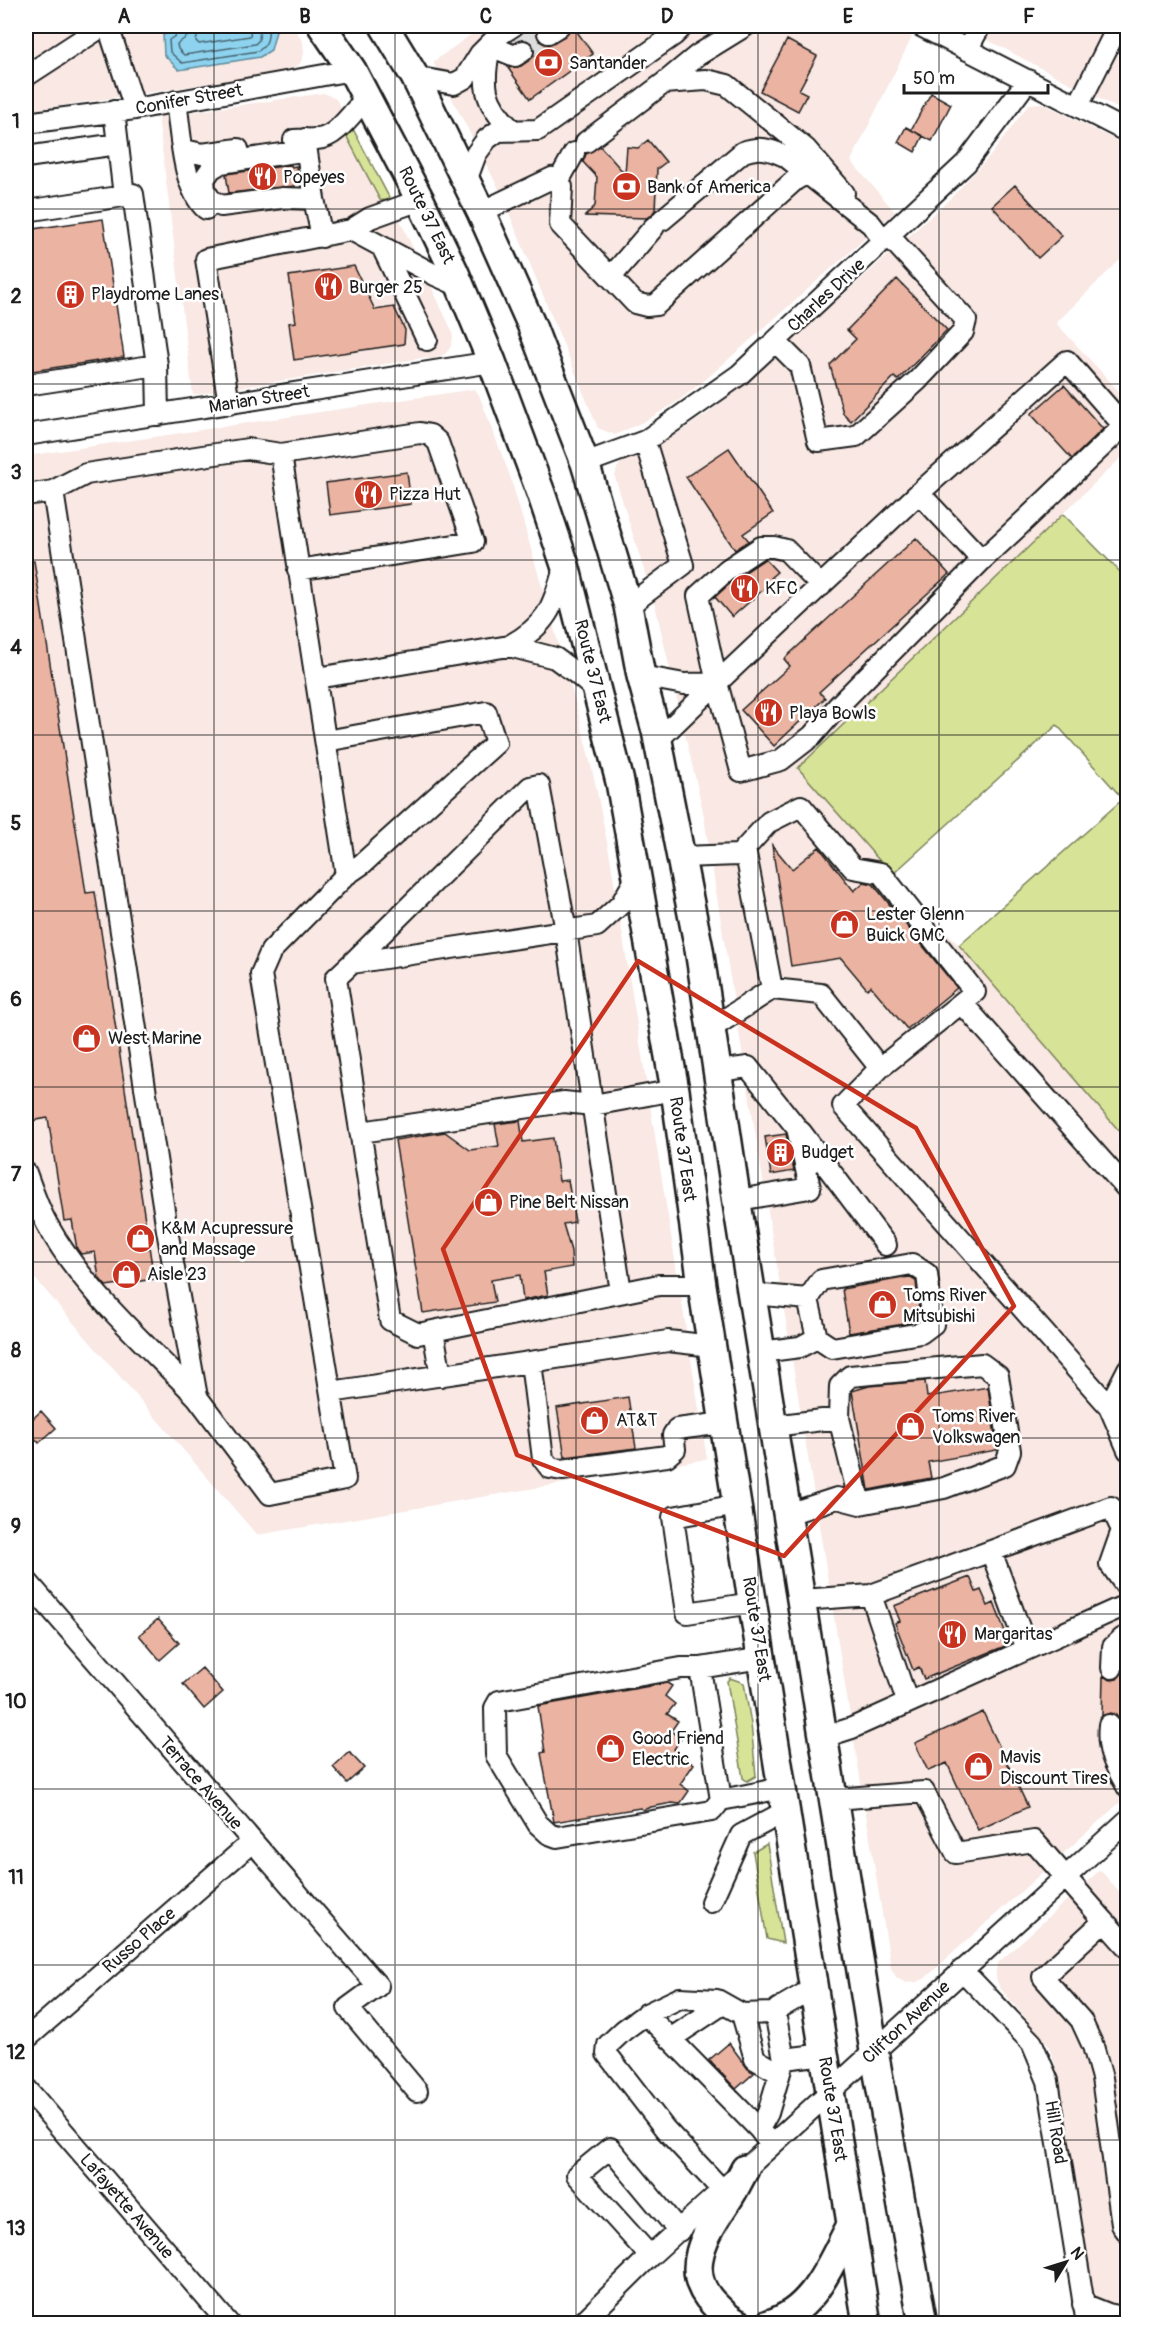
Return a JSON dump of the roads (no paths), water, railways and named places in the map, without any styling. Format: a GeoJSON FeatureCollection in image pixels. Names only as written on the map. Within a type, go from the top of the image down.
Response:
{"type":"FeatureCollection","features":[{"type":"Feature","properties":{"kind":"highway","name":"Route 37 East"},"geometry":{"type":"LineString","coordinates":[[322,26],[352,70],[420,200],[492,362],[565,565],[621,782],[675,1090],[702,1285],[867,2324]]}},
{"type":"Feature","properties":{"kind":"highway"},"geometry":{"type":"LineString","coordinates":[[384,26],[415,77],[481,212],[531,324],[585,463],[628,606],[641,676],[658,740],[699,949],[874,2051],[923,2324]]}},
{"type":"Feature","properties":{"kind":"highway"},"geometry":{"type":"LineString","coordinates":[[739,2324],[731,2321],[709,2299],[700,2285],[697,2272],[704,2239],[745,2169]]}},
{"type":"Feature","properties":{"kind":"highway"},"geometry":{"type":"LineString","coordinates":[[769,2324],[784,2319],[803,2306],[816,2290],[852,2225]]}},
{"type":"Feature","properties":{"kind":"street"},"geometry":{"type":"LineString","coordinates":[[26,76],[104,26]]}},
{"type":"Feature","properties":{"kind":"street"},"geometry":{"type":"LineString","coordinates":[[108,26],[135,109]]}},
{"type":"Feature","properties":{"kind":"street"},"geometry":{"type":"LineString","coordinates":[[466,181],[476,154],[487,139],[498,131],[538,130],[674,35],[683,26]]}},
{"type":"Feature","properties":{"kind":"street"},"geometry":{"type":"LineString","coordinates":[[558,182],[580,147],[698,54],[745,26]]}},
{"type":"Feature","properties":{"kind":"street"},"geometry":{"type":"LineString","coordinates":[[921,26],[1128,132]]}},
{"type":"Feature","properties":{"kind":"street"},"geometry":{"type":"LineString","coordinates":[[967,50],[980,26]]}},
{"type":"Feature","properties":{"kind":"street"},"geometry":{"type":"LineString","coordinates":[[1078,106],[1118,26]]}},
{"type":"Feature","properties":{"kind":"street"},"geometry":{"type":"LineString","coordinates":[[415,77],[454,84],[465,78],[480,54],[489,46],[513,36],[515,56],[489,46]]}},
{"type":"Feature","properties":{"kind":"street"},"geometry":{"type":"LineString","coordinates":[[489,46],[485,68],[490,103],[495,114],[512,130]]}},
{"type":"Feature","properties":{"kind":"street","name":"Conifer Street"},"geometry":{"type":"LineString","coordinates":[[26,123],[135,109],[352,70]]}},
{"type":"Feature","properties":{"kind":"street"},"geometry":{"type":"LineString","coordinates":[[664,83],[706,80],[727,85],[806,149],[871,224]]}},
{"type":"Feature","properties":{"kind":"street","name":"Charles Drive"},"geometry":{"type":"LineString","coordinates":[[585,463],[645,441],[740,375],[966,163],[1028,80]]}},
{"type":"Feature","properties":{"kind":"street"},"geometry":{"type":"LineString","coordinates":[[184,150],[202,154],[305,138],[319,140],[339,127],[366,96]]}},
{"type":"Feature","properties":{"kind":"street"},"geometry":{"type":"LineString","coordinates":[[176,101],[188,179],[194,195],[204,208],[215,216],[229,216],[283,207],[314,198]]}},
{"type":"Feature","properties":{"kind":"street"},"geometry":{"type":"LineString","coordinates":[[114,111],[124,196]]}},
{"type":"Feature","properties":{"kind":"street"},"geometry":{"type":"LineString","coordinates":[[305,138],[322,237]]}},
{"type":"Feature","properties":{"kind":"street"},"geometry":{"type":"LineString","coordinates":[[305,138],[295,152],[221,163],[211,169],[204,179],[205,190],[210,199],[221,206],[282,198],[314,198]]}},
{"type":"Feature","properties":{"kind":"street"},"geometry":{"type":"LineString","coordinates":[[26,157],[118,144]]}},
{"type":"Feature","properties":{"kind":"street"},"geometry":{"type":"LineString","coordinates":[[611,277],[658,224],[743,152],[757,147],[770,149],[785,156],[871,224],[966,320],[963,332],[918,380],[856,436],[818,441],[800,366],[776,342]]}},
{"type":"Feature","properties":{"kind":"street"},"geometry":{"type":"LineString","coordinates":[[481,212],[552,178],[562,187],[560,224],[635,303],[647,306],[656,305],[795,180],[806,174]]}},
{"type":"Feature","properties":{"kind":"street"},"geometry":{"type":"LineString","coordinates":[[26,211],[133,194],[157,365],[158,415]]}},
{"type":"Feature","properties":{"kind":"street"},"geometry":{"type":"LineString","coordinates":[[229,404],[206,259],[351,230],[370,218],[420,200]]}},
{"type":"Feature","properties":{"kind":"street"},"geometry":{"type":"LineString","coordinates":[[351,230],[460,286]]}},
{"type":"Feature","properties":{"kind":"street"},"geometry":{"type":"LineString","coordinates":[[382,247],[427,340]]}},
{"type":"Feature","properties":{"kind":"street"},"geometry":{"type":"LineString","coordinates":[[658,740],[717,683],[821,586],[919,493],[1067,361],[1124,426],[1057,492],[982,560],[839,705],[812,736],[781,760],[741,771],[717,683],[698,596],[728,569],[761,547],[786,550],[821,586]]}},
{"type":"Feature","properties":{"kind":"street","name":"Marian Street"},"geometry":{"type":"LineString","coordinates":[[26,435],[492,362]]}},
{"type":"Feature","properties":{"kind":"street"},"geometry":{"type":"LineString","coordinates":[[26,385],[157,365]]}},
{"type":"Feature","properties":{"kind":"street"},"geometry":{"type":"LineString","coordinates":[[26,495],[53,491],[86,474],[248,449],[281,454],[420,433],[430,435],[438,442],[473,542],[298,570]]}},
{"type":"Feature","properties":{"kind":"street"},"geometry":{"type":"LineString","coordinates":[[628,606],[683,566],[645,441]]}},
{"type":"Feature","properties":{"kind":"street"},"geometry":{"type":"LineString","coordinates":[[281,454],[346,875]]}},
{"type":"Feature","properties":{"kind":"street"},"geometry":{"type":"LineString","coordinates":[[53,491],[167,1230],[197,1397]]}},
{"type":"Feature","properties":{"kind":"street"},"geometry":{"type":"LineString","coordinates":[[919,493],[982,560]]}},
{"type":"Feature","properties":{"kind":"street"},"geometry":{"type":"LineString","coordinates":[[317,678],[509,646],[526,637],[543,621],[555,602],[565,565]]}},
{"type":"Feature","properties":{"kind":"street"},"geometry":{"type":"LineString","coordinates":[[509,646],[555,658],[599,693]]}},
{"type":"Feature","properties":{"kind":"street"},"geometry":{"type":"LineString","coordinates":[[641,676],[684,684],[717,683]]}},
{"type":"Feature","properties":{"kind":"street"},"geometry":{"type":"LineString","coordinates":[[26,1173],[46,1223],[76,1268],[197,1397],[270,1494],[345,1479],[261,974],[271,951],[346,875],[362,864],[496,743],[486,712],[326,741]]}},
{"type":"Feature","properties":{"kind":"street"},"geometry":{"type":"LineString","coordinates":[[621,1293],[566,931],[539,785],[530,787],[336,978],[390,1320],[418,1334],[621,1293],[659,1285],[702,1285]]}},
{"type":"Feature","properties":{"kind":"street"},"geometry":{"type":"LineString","coordinates":[[681,857],[739,855],[769,822],[801,806],[853,868],[881,873],[975,992],[880,1068],[843,1106],[1109,1406],[1128,1450]]}},
{"type":"Feature","properties":{"kind":"street"},"geometry":{"type":"LineString","coordinates":[[745,849],[772,988]]}},
{"type":"Feature","properties":{"kind":"street"},"geometry":{"type":"LineString","coordinates":[[352,963],[597,926],[621,904],[638,875]]}},
{"type":"Feature","properties":{"kind":"street"},"geometry":{"type":"LineString","coordinates":[[711,1029],[772,988],[821,994],[880,1068]]}},
{"type":"Feature","properties":{"kind":"street"},"geometry":{"type":"LineString","coordinates":[[962,1003],[1128,1190]]}},
{"type":"Feature","properties":{"kind":"street"},"geometry":{"type":"LineString","coordinates":[[718,1071],[748,1067],[886,1245]]}},
{"type":"Feature","properties":{"kind":"street"},"geometry":{"type":"LineString","coordinates":[[361,1132],[564,1102],[593,1105],[675,1090]]}},
{"type":"Feature","properties":{"kind":"street"},"geometry":{"type":"LineString","coordinates":[[797,1128],[810,1188]]}},
{"type":"Feature","properties":{"kind":"street"},"geometry":{"type":"LineString","coordinates":[[738,1200],[838,1182]]}},
{"type":"Feature","properties":{"kind":"street"},"geometry":{"type":"LineString","coordinates":[[912,1264],[927,1274],[933,1324],[921,1333],[832,1348],[817,1338],[808,1299],[821,1280],[912,1264]]}},
{"type":"Feature","properties":{"kind":"street"},"geometry":{"type":"LineString","coordinates":[[752,1294],[808,1299]]}},
{"type":"Feature","properties":{"kind":"street"},"geometry":{"type":"LineString","coordinates":[[433,1331],[441,1376]]}},
{"type":"Feature","properties":{"kind":"street"},"geometry":{"type":"LineString","coordinates":[[762,1353],[800,1347],[817,1338]]}},
{"type":"Feature","properties":{"kind":"street"},"geometry":{"type":"LineString","coordinates":[[331,1392],[668,1341],[712,1346]]}},
{"type":"Feature","properties":{"kind":"street"},"geometry":{"type":"LineString","coordinates":[[531,1362],[543,1459],[550,1468],[562,1470],[667,1456],[675,1449],[673,1435],[677,1429],[724,1423]]}},
{"type":"Feature","properties":{"kind":"street"},"geometry":{"type":"LineString","coordinates":[[788,1514],[837,1498],[860,1504],[944,1488],[1005,1465],[1010,1451],[998,1376],[982,1364],[850,1376],[840,1386],[839,1418],[860,1504]]}},
{"type":"Feature","properties":{"kind":"street"},"geometry":{"type":"LineString","coordinates":[[1109,1406],[1128,1369]]}},
{"type":"Feature","properties":{"kind":"street"},"geometry":{"type":"LineString","coordinates":[[773,1426],[839,1418]]}},
{"type":"Feature","properties":{"kind":"street"},"geometry":{"type":"LineString","coordinates":[[737,1505],[673,1517],[687,1613],[753,1603]]}},
{"type":"Feature","properties":{"kind":"street"},"geometry":{"type":"LineString","coordinates":[[802,1600],[871,1595],[1111,1507],[1122,1530],[1110,1564],[1128,1589]]}},
{"type":"Feature","properties":{"kind":"street"},"geometry":{"type":"LineString","coordinates":[[991,1551],[1027,1649]]}},
{"type":"Feature","properties":{"kind":"street","name":"Terrace Avenue"},"geometry":{"type":"LineString","coordinates":[[26,1580],[378,1986],[348,2008],[417,2091]]}},
{"type":"Feature","properties":{"kind":"street"},"geometry":{"type":"LineString","coordinates":[[871,1595],[907,1701]]}},
{"type":"Feature","properties":{"kind":"street"},"geometry":{"type":"LineString","coordinates":[[824,1737],[852,1728],[907,1701],[1128,1604]]}},
{"type":"Feature","properties":{"kind":"street"},"geometry":{"type":"LineString","coordinates":[[1112,1668],[1113,1647],[1123,1638],[1128,1638]]}},
{"type":"Feature","properties":{"kind":"street"},"geometry":{"type":"LineString","coordinates":[[700,1668],[721,1800],[712,1811],[557,1837],[549,1834],[538,1824],[495,1750],[495,1708],[499,1701],[681,1668],[700,1668],[762,1658]]}},
{"type":"Feature","properties":{"kind":"street"},"geometry":{"type":"LineString","coordinates":[[1109,1725],[1107,1743],[1114,1764],[1128,1788]]}},
{"type":"Feature","properties":{"kind":"street"},"geometry":{"type":"LineString","coordinates":[[835,1799],[924,1792],[956,1853],[1034,1841],[1128,1948]]}},
{"type":"Feature","properties":{"kind":"street"},"geometry":{"type":"LineString","coordinates":[[721,1800],[784,1799]]}},
{"type":"Feature","properties":{"kind":"street"},"geometry":{"type":"LineString","coordinates":[[711,1902],[741,1835],[784,1799]]}},
{"type":"Feature","properties":{"kind":"street","name":"Clifton Avenue"},"geometry":{"type":"LineString","coordinates":[[593,2320],[650,2256],[1128,1820]]}},
{"type":"Feature","properties":{"kind":"street","name":"Russo Place"},"geometry":{"type":"LineString","coordinates":[[26,2039],[252,1842]]}},
{"type":"Feature","properties":{"kind":"street"},"geometry":{"type":"LineString","coordinates":[[1104,1922],[1043,1977],[1081,2020],[1093,2046],[1121,2157],[1122,2225],[1128,2233]]}},
{"type":"Feature","properties":{"kind":"street","name":"Hill Road"},"geometry":{"type":"LineString","coordinates":[[962,1970],[1032,2043],[1048,2081],[1087,2324]]}},
{"type":"Feature","properties":{"kind":"street"},"geometry":{"type":"LineString","coordinates":[[771,2145],[763,2121],[761,2093],[782,2066],[776,2013],[778,2009],[814,1988]]}},
{"type":"Feature","properties":{"kind":"street"},"geometry":{"type":"LineString","coordinates":[[723,2191],[665,2129],[607,2054],[608,2045],[646,2014],[680,1998],[717,2000],[742,2014],[776,2013]]}},
{"type":"Feature","properties":{"kind":"street"},"geometry":{"type":"LineString","coordinates":[[670,2038],[723,2004]]}},
{"type":"Feature","properties":{"kind":"street"},"geometry":{"type":"LineString","coordinates":[[646,2014],[763,2121]]}},
{"type":"Feature","properties":{"kind":"street"},"geometry":{"type":"LineString","coordinates":[[742,2014],[755,2059],[782,2066],[825,2054]]}},
{"type":"Feature","properties":{"kind":"street","name":"Lafayette Avenue"},"geometry":{"type":"LineString","coordinates":[[26,2088],[229,2324]]}},
{"type":"Feature","properties":{"kind":"street"},"geometry":{"type":"LineString","coordinates":[[650,2256],[578,2175],[610,2148],[680,2230]]}},
{"type":"Feature","properties":{"kind":"street"},"geometry":{"type":"LineString","coordinates":[[1083,2304],[1108,2314],[1128,2318]]}},
{"type":"Feature","properties":{"kind":"water"},"geometry":{"type":"Polygon","coordinates":[[[182,26],[273,26],[276,31],[271,50],[260,57],[179,70],[164,55],[163,35],[182,26]]]}},
{"type":"Feature","properties":{"kind":"tunnel"},"geometry":{"type":"LineString","coordinates":[[512,36],[528,26]]}},
{"type":"Feature","properties":{"kind":"tunnel"},"geometry":{"type":"LineString","coordinates":[[523,51],[548,33]]}},
{"type":"Feature","properties":{"kind":"place","name":"Santander"},"geometry":{"type":"Point","coordinates":[548,63]}},
{"type":"Feature","properties":{"kind":"place","name":"Popeyes"},"geometry":{"type":"Point","coordinates":[262,177]}},
{"type":"Feature","properties":{"kind":"place","name":"Bank of America"},"geometry":{"type":"Point","coordinates":[626,187]}},
{"type":"Feature","properties":{"kind":"place","name":"Burger 25"},"geometry":{"type":"Point","coordinates":[328,287]}},
{"type":"Feature","properties":{"kind":"place","name":"Playdrome Lanes"},"geometry":{"type":"Point","coordinates":[70,294]}},
{"type":"Feature","properties":{"kind":"place","name":"Pizza Hut"},"geometry":{"type":"Point","coordinates":[368,494]}},
{"type":"Feature","properties":{"kind":"place","name":"KFC"},"geometry":{"type":"Point","coordinates":[744,588]}},
{"type":"Feature","properties":{"kind":"place","name":"Playa Bowls"},"geometry":{"type":"Point","coordinates":[768,713]}},
{"type":"Feature","properties":{"kind":"place","name":"Lester Glenn Buick GMC"},"geometry":{"type":"Point","coordinates":[845,924]}},
{"type":"Feature","properties":{"kind":"place","name":"West Marine"},"geometry":{"type":"Point","coordinates":[87,1038]}},
{"type":"Feature","properties":{"kind":"place","name":"Budget"},"geometry":{"type":"Point","coordinates":[780,1152]}},
{"type":"Feature","properties":{"kind":"place","name":"Pine Belt Nissan"},"geometry":{"type":"Point","coordinates":[488,1202]}},
{"type":"Feature","properties":{"kind":"place","name":"K&M Acupressure and Massage"},"geometry":{"type":"Point","coordinates":[140,1238]}},
{"type":"Feature","properties":{"kind":"place","name":"Aisle 23"},"geometry":{"type":"Point","coordinates":[126,1274]}},
{"type":"Feature","properties":{"kind":"place","name":"Toms River Mitsubishi"},"geometry":{"type":"Point","coordinates":[882,1305]}},
{"type":"Feature","properties":{"kind":"place","name":"AT&T"},"geometry":{"type":"Point","coordinates":[595,1420]}},
{"type":"Feature","properties":{"kind":"place","name":"Toms River Volkswagen"},"geometry":{"type":"Point","coordinates":[911,1426]}},
{"type":"Feature","properties":{"kind":"place","name":"Margaritas"},"geometry":{"type":"Point","coordinates":[953,1634]}},
{"type":"Feature","properties":{"kind":"place","name":"Good Friend Electric"},"geometry":{"type":"Point","coordinates":[611,1748]}},
{"type":"Feature","properties":{"kind":"place","name":"Mavis Discount Tires"},"geometry":{"type":"Point","coordinates":[979,1767]}}]}
